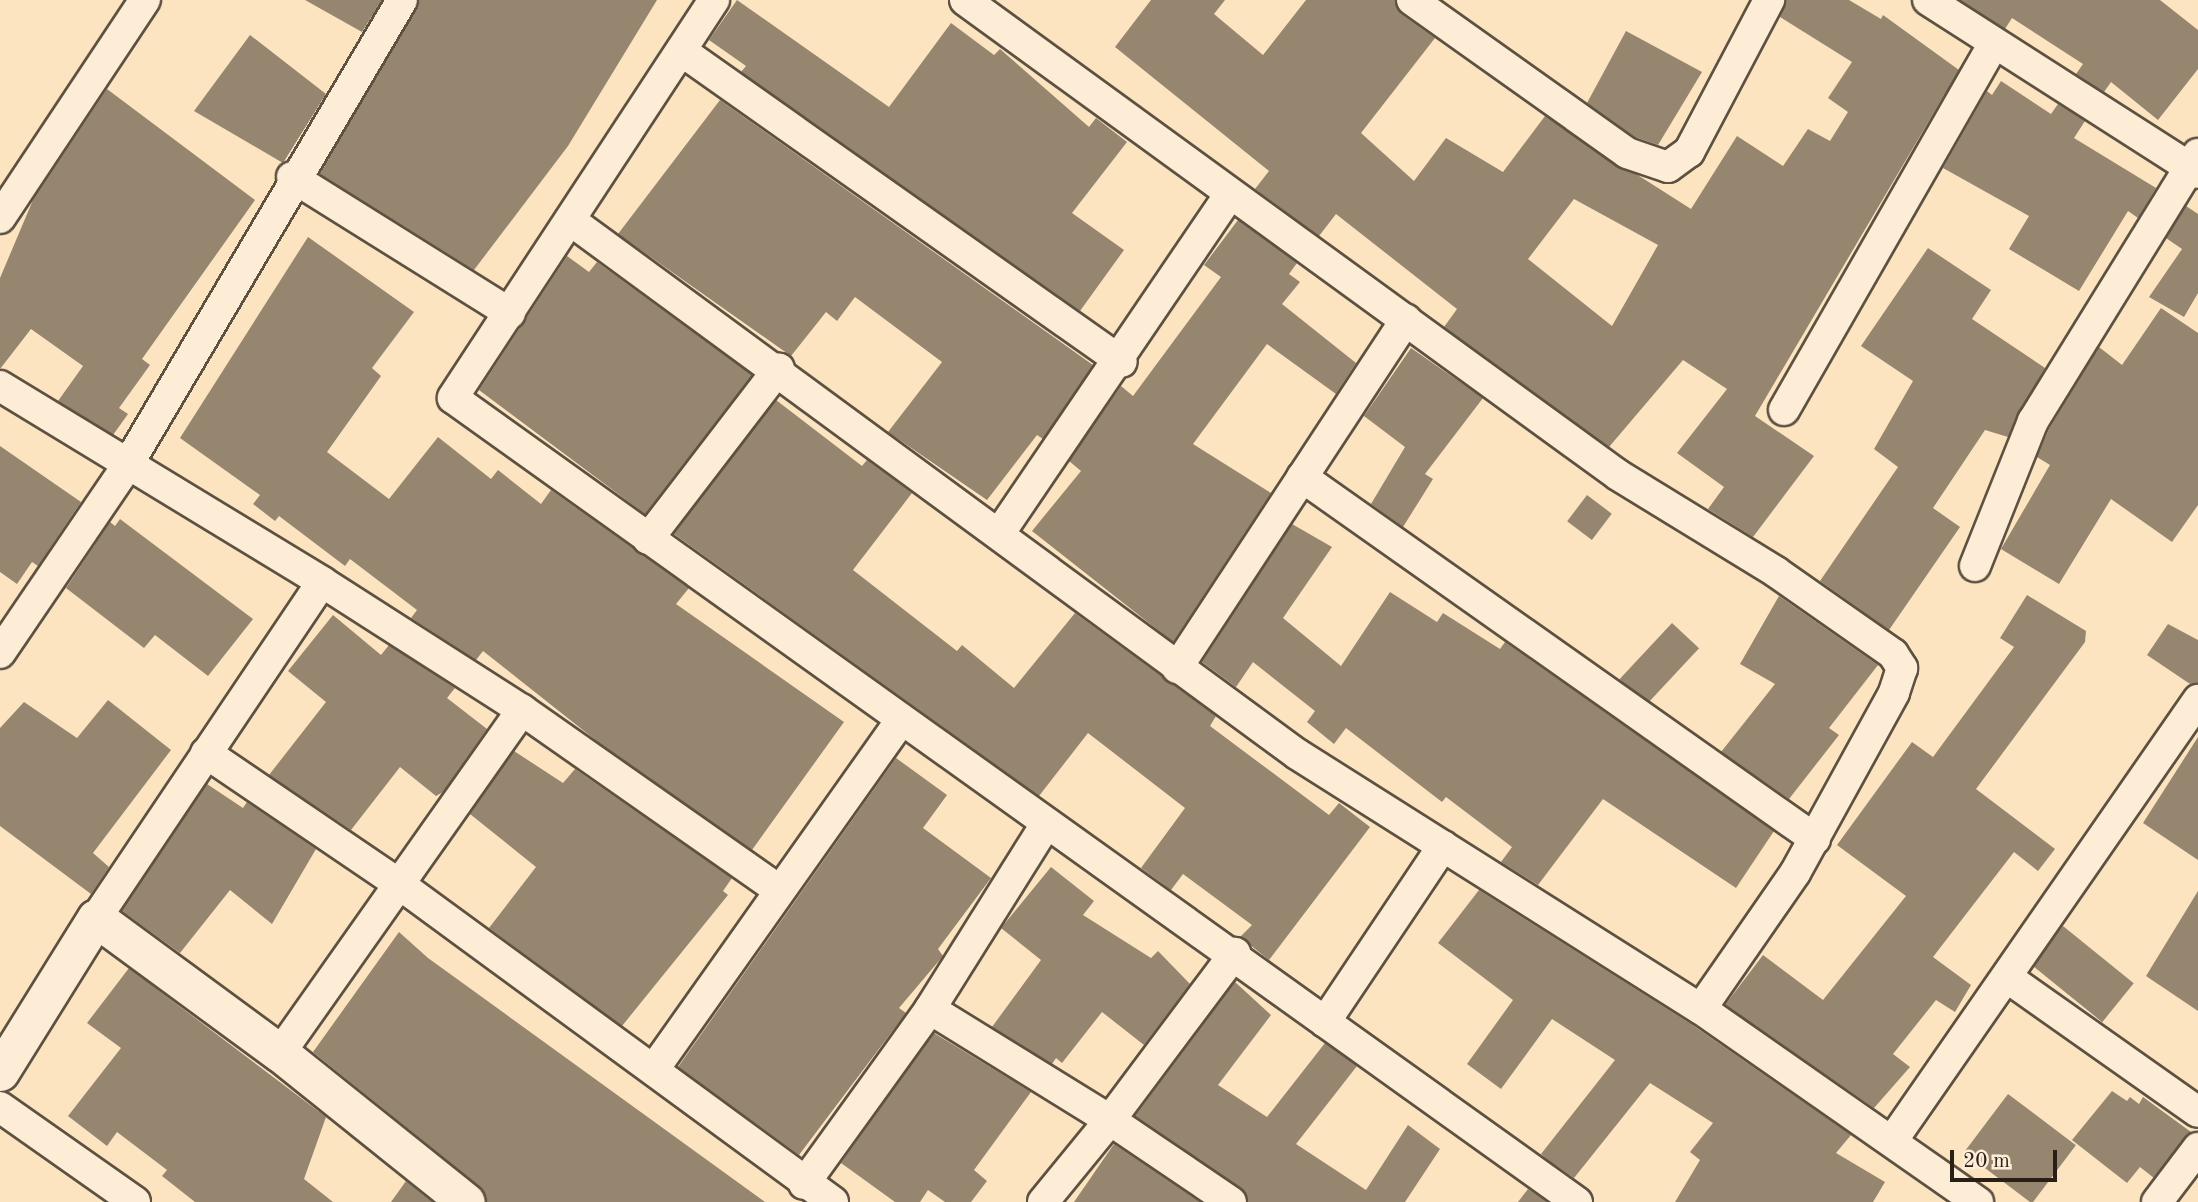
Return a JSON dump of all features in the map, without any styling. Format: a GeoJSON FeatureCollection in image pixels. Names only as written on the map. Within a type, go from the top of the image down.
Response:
{"type":"FeatureCollection","features":[{"type":"Feature","properties":{"kind":"street"},"geometry":{"type":"LineString","coordinates":[[0,218],[145,0]]}},
{"type":"Feature","properties":{"kind":"street"},"geometry":{"type":"LineString","coordinates":[[0,653],[127,466],[292,177],[402,0]]}},
{"type":"Feature","properties":{"kind":"street"},"geometry":{"type":"LineString","coordinates":[[714,0],[683,52],[453,398],[1044,827],[1236,953],[1325,1022],[1577,1202]]}},
{"type":"Feature","properties":{"kind":"street"},"geometry":{"type":"LineString","coordinates":[[965,0],[1618,475],[1776,572],[1893,654],[1902,668],[1894,693],[1815,839],[1701,1009]]}},
{"type":"Feature","properties":{"kind":"street"},"geometry":{"type":"LineString","coordinates":[[1412,0],[1627,153],[1668,167],[1689,152],[1769,0]]}},
{"type":"Feature","properties":{"kind":"street"},"geometry":{"type":"LineString","coordinates":[[1928,0],[1994,44],[2195,165],[2034,421],[1975,566]]}},
{"type":"Feature","properties":{"kind":"street"},"geometry":{"type":"LineString","coordinates":[[1784,410],[1994,44]]}},
{"type":"Feature","properties":{"kind":"street"},"geometry":{"type":"LineString","coordinates":[[683,52],[1122,362]]}},
{"type":"Feature","properties":{"kind":"street"},"geometry":{"type":"LineString","coordinates":[[292,177],[510,313]]}},
{"type":"Feature","properties":{"kind":"street"},"geometry":{"type":"LineString","coordinates":[[1001,531],[1122,362],[1230,194]]}},
{"type":"Feature","properties":{"kind":"street"},"geometry":{"type":"LineString","coordinates":[[570,220],[779,368],[1001,531],[1177,668],[1443,846],[1701,1009],[1978,1202]]}},
{"type":"Feature","properties":{"kind":"street"},"geometry":{"type":"LineString","coordinates":[[1177,668],[1406,319]]}},
{"type":"Feature","properties":{"kind":"street"},"geometry":{"type":"LineString","coordinates":[[648,538],[779,368]]}},
{"type":"Feature","properties":{"kind":"street"},"geometry":{"type":"LineString","coordinates":[[0,386],[127,466],[322,582],[522,710],[779,890]]}},
{"type":"Feature","properties":{"kind":"street"},"geometry":{"type":"LineString","coordinates":[[1302,477],[1815,839]]}},
{"type":"Feature","properties":{"kind":"street"},"geometry":{"type":"LineString","coordinates":[[0,1072],[96,918],[322,582]]}},
{"type":"Feature","properties":{"kind":"street"},"geometry":{"type":"LineString","coordinates":[[1892,1142],[2198,701]]}},
{"type":"Feature","properties":{"kind":"street"},"geometry":{"type":"LineString","coordinates":[[280,1052],[522,710]]}},
{"type":"Feature","properties":{"kind":"street"},"geometry":{"type":"LineString","coordinates":[[653,1069],[900,723]]}},
{"type":"Feature","properties":{"kind":"street"},"geometry":{"type":"LineString","coordinates":[[206,753],[399,884],[653,1069],[804,1184],[833,1202]]}},
{"type":"Feature","properties":{"kind":"street"},"geometry":{"type":"LineString","coordinates":[[804,1184],[930,1009],[1044,827]]}},
{"type":"Feature","properties":{"kind":"street"},"geometry":{"type":"LineString","coordinates":[[1325,1022],[1443,846]]}},
{"type":"Feature","properties":{"kind":"street"},"geometry":{"type":"LineString","coordinates":[[96,918],[280,1052],[466,1202]]}},
{"type":"Feature","properties":{"kind":"street"},"geometry":{"type":"LineString","coordinates":[[1043,1202],[1110,1120],[1236,953]]}},
{"type":"Feature","properties":{"kind":"street"},"geometry":{"type":"LineString","coordinates":[[2008,978],[2198,1112]]}},
{"type":"Feature","properties":{"kind":"street"},"geometry":{"type":"LineString","coordinates":[[930,1009],[1110,1120],[1231,1202]]}},
{"type":"Feature","properties":{"kind":"street"},"geometry":{"type":"LineString","coordinates":[[0,1107],[135,1202]]}},
{"type":"Feature","properties":{"kind":"street"},"geometry":{"type":"LineString","coordinates":[[2157,1202],[2198,1147]]}},
{"type":"Feature","properties":{"kind":"building"},"geometry":{"type":"Polygon","coordinates":[[[305,0],[382,0],[362,32],[305,0]]]}},
{"type":"Feature","properties":{"kind":"building"},"geometry":{"type":"Polygon","coordinates":[[[419,0],[657,0],[568,146],[474,270],[320,174],[419,0]]]}},
{"type":"Feature","properties":{"kind":"building"},"geometry":{"type":"Polygon","coordinates":[[[737,0],[889,107],[951,23],[994,55],[1000,49],[1089,127],[1096,118],[1127,142],[1072,213],[1124,250],[1080,311],[741,72],[746,66],[709,40],[737,0]]]}},
{"type":"Feature","properties":{"kind":"building"},"geometry":{"type":"Polygon","coordinates":[[[1151,0],[1225,0],[1214,14],[1263,55],[1306,0],[1395,0],[1401,14],[1435,38],[1361,133],[1414,181],[1446,138],[1503,172],[1545,116],[1691,209],[1737,136],[1783,166],[1808,129],[1830,141],[1848,112],[1828,98],[1852,62],[1780,17],[1786,0],[1849,0],[1881,19],[1883,15],[1959,70],[1755,416],[1814,456],[1753,537],[1708,509],[1724,487],[1677,453],[1727,389],[1683,360],[1609,447],[1444,327],[1457,309],[1336,214],[1319,236],[1255,189],[1269,171],[1115,47],[1151,0]],[[1574,199],[1528,259],[1612,326],[1658,245],[1574,199]]]}},
{"type":"Feature","properties":{"kind":"building"},"geometry":{"type":"Polygon","coordinates":[[[1960,0],[2160,0],[2198,30],[2198,69],[2158,120],[2111,82],[2104,92],[2076,74],[2083,64],[2012,18],[2005,29],[1960,0]]]}},
{"type":"Feature","properties":{"kind":"building"},"geometry":{"type":"Polygon","coordinates":[[[1626,31],[1702,72],[1658,145],[1635,137],[1587,103],[1626,31]]]}},
{"type":"Feature","properties":{"kind":"building"},"geometry":{"type":"Polygon","coordinates":[[[250,35],[326,94],[283,163],[194,111],[250,35]]]}},
{"type":"Feature","properties":{"kind":"building"},"geometry":{"type":"Polygon","coordinates":[[[2001,81],[2051,114],[2058,104],[2085,121],[2074,138],[2156,188],[2138,218],[2128,211],[2079,291],[2009,249],[2029,216],[1943,168],[1987,91],[1992,95],[2001,81]]]}},
{"type":"Feature","properties":{"kind":"building"},"geometry":{"type":"Polygon","coordinates":[[[107,89],[255,200],[142,359],[150,365],[119,408],[128,414],[113,435],[58,401],[83,366],[31,329],[0,369],[0,278],[33,200],[107,89]]]}},
{"type":"Feature","properties":{"kind":"building"},"geometry":{"type":"Polygon","coordinates":[[[720,100],[1093,365],[1043,439],[1037,435],[987,500],[888,432],[942,362],[855,297],[837,321],[826,312],[791,356],[618,234],[720,100]]]}},
{"type":"Feature","properties":{"kind":"building"},"geometry":{"type":"Polygon","coordinates":[[[2186,206],[2198,214],[2198,293],[2184,317],[2149,297],[2182,249],[2166,238],[2186,206]]]}},
{"type":"Feature","properties":{"kind":"building"},"geometry":{"type":"Polygon","coordinates":[[[1238,220],[1297,263],[1289,274],[1300,282],[1282,304],[1356,363],[1336,394],[1267,344],[1193,444],[1271,493],[1173,642],[1032,531],[1081,471],[1069,461],[1121,386],[1133,396],[1221,277],[1204,265],[1238,220]]]}},
{"type":"Feature","properties":{"kind":"building"},"geometry":{"type":"Polygon","coordinates":[[[308,237],[414,312],[372,368],[381,376],[327,452],[389,499],[438,437],[491,479],[498,470],[541,504],[551,490],[689,588],[676,604],[844,722],[752,850],[598,742],[483,651],[476,660],[411,618],[417,610],[350,559],[345,566],[279,516],[275,521],[253,504],[260,495],[180,438],[308,237]]]}},
{"type":"Feature","properties":{"kind":"building"},"geometry":{"type":"Polygon","coordinates":[[[1928,248],[1991,290],[1972,319],[2045,368],[2008,437],[1985,430],[1933,508],[1960,527],[1889,630],[1820,581],[1898,467],[1874,449],[1913,381],[1861,346],[1928,248]]]}},
{"type":"Feature","properties":{"kind":"building"},"geometry":{"type":"Polygon","coordinates":[[[567,256],[589,272],[597,262],[752,375],[645,514],[479,390],[567,256]]]}},
{"type":"Feature","properties":{"kind":"building"},"geometry":{"type":"Polygon","coordinates":[[[2161,308],[2198,333],[2198,505],[2172,542],[2111,499],[2059,584],[2001,549],[2050,465],[2037,457],[2049,429],[2099,347],[2122,365],[2161,308]]]}},
{"type":"Feature","properties":{"kind":"building"},"geometry":{"type":"Polygon","coordinates":[[[1411,348],[1483,398],[1425,474],[1433,479],[1403,527],[1371,504],[1405,447],[1364,416],[1411,348]]]}},
{"type":"Feature","properties":{"kind":"building"},"geometry":{"type":"Polygon","coordinates":[[[776,400],[862,466],[867,460],[912,493],[853,570],[957,651],[962,645],[1014,688],[1075,613],[1216,716],[1210,726],[1329,815],[1339,803],[1370,827],[1269,960],[1240,937],[1252,925],[1183,874],[1171,890],[1141,868],[1185,808],[1088,733],[1039,796],[674,534],[776,400]]]}},
{"type":"Feature","properties":{"kind":"building"},"geometry":{"type":"Polygon","coordinates":[[[0,446],[81,502],[38,566],[32,562],[17,584],[0,572],[0,446]]]}},
{"type":"Feature","properties":{"kind":"building"},"geometry":{"type":"Polygon","coordinates":[[[1587,495],[1612,514],[1592,540],[1567,521],[1587,495]]]}},
{"type":"Feature","properties":{"kind":"building"},"geometry":{"type":"Polygon","coordinates":[[[120,519],[253,619],[208,676],[155,635],[144,648],[66,588],[110,522],[115,526],[120,519]]]}},
{"type":"Feature","properties":{"kind":"building"},"geometry":{"type":"Polygon","coordinates":[[[1292,524],[1332,547],[1283,618],[1341,666],[1390,592],[1437,622],[1443,613],[1500,649],[1505,642],[1774,831],[1736,888],[1603,799],[1538,885],[1501,862],[1512,847],[1446,797],[1442,802],[1346,728],[1334,744],[1307,722],[1315,711],[1253,662],[1236,687],[1202,662],[1292,524]]]}},
{"type":"Feature","properties":{"kind":"building"},"geometry":{"type":"Polygon","coordinates":[[[2027,595],[2086,631],[2085,642],[1976,789],[2055,849],[2038,871],[2014,852],[1933,957],[1971,985],[1955,1012],[1936,1000],[1893,1054],[1910,1067],[1874,1108],[1725,1005],[1763,955],[1823,1000],[1906,896],[1837,845],[1912,742],[1933,757],[2014,647],[2000,638],[2027,595]]]}},
{"type":"Feature","properties":{"kind":"building"},"geometry":{"type":"Polygon","coordinates":[[[1779,596],[1878,665],[1829,728],[1839,735],[1789,799],[1721,752],[1775,684],[1740,664],[1779,596]]]}},
{"type":"Feature","properties":{"kind":"building"},"geometry":{"type":"Polygon","coordinates":[[[333,615],[381,655],[389,645],[455,688],[447,698],[487,729],[443,792],[436,796],[400,767],[351,830],[269,775],[326,702],[288,671],[333,615]]]}},
{"type":"Feature","properties":{"kind":"building"},"geometry":{"type":"Polygon","coordinates":[[[1672,623],[1699,648],[1647,705],[1619,679],[1672,623]]]}},
{"type":"Feature","properties":{"kind":"building"},"geometry":{"type":"Polygon","coordinates":[[[2168,624],[2198,640],[2198,683],[2190,684],[2147,655],[2168,624]]]}},
{"type":"Feature","properties":{"kind":"building"},"geometry":{"type":"Polygon","coordinates":[[[108,700],[171,750],[93,853],[109,867],[91,894],[0,826],[0,728],[24,702],[77,738],[108,700]]]}},
{"type":"Feature","properties":{"kind":"building"},"geometry":{"type":"Polygon","coordinates":[[[2198,737],[2198,860],[2143,823],[2198,737]]]}},
{"type":"Feature","properties":{"kind":"building"},"geometry":{"type":"Polygon","coordinates":[[[514,751],[563,783],[575,769],[732,878],[723,891],[728,895],[622,1026],[489,928],[536,867],[470,814],[514,751]]]}},
{"type":"Feature","properties":{"kind":"building"},"geometry":{"type":"Polygon","coordinates":[[[896,758],[947,795],[923,828],[991,878],[938,949],[943,956],[899,1008],[906,1013],[799,1155],[678,1067],[896,758]]]}},
{"type":"Feature","properties":{"kind":"building"},"geometry":{"type":"Polygon","coordinates":[[[207,784],[243,808],[247,802],[316,849],[272,924],[230,890],[180,953],[122,911],[207,784]]]}},
{"type":"Feature","properties":{"kind":"building"},"geometry":{"type":"Polygon","coordinates":[[[1051,867],[1094,901],[1083,915],[1151,958],[1158,951],[1190,984],[1144,1045],[1102,1012],[1062,1063],[1056,1058],[1052,1064],[992,1027],[1041,960],[1001,928],[1051,867]]]}},
{"type":"Feature","properties":{"kind":"building"},"geometry":{"type":"Polygon","coordinates":[[[1479,890],[1691,1024],[1851,1135],[1836,1153],[1885,1182],[1873,1202],[1675,1202],[1700,1160],[1690,1152],[1713,1123],[1650,1083],[1574,1178],[1548,1160],[1541,1154],[1615,1060],[1552,1019],[1501,1089],[1467,1064],[1513,1000],[1438,943],[1479,890]]]}},
{"type":"Feature","properties":{"kind":"building"},"geometry":{"type":"Polygon","coordinates":[[[2198,891],[2198,1011],[2146,976],[2198,891]]]}},
{"type":"Feature","properties":{"kind":"building"},"geometry":{"type":"Polygon","coordinates":[[[2063,926],[2134,983],[2102,1022],[2032,965],[2063,926]]]}},
{"type":"Feature","properties":{"kind":"building"},"geometry":{"type":"Polygon","coordinates":[[[399,932],[428,958],[765,1202],[486,1202],[479,1186],[313,1052],[399,932]]]}},
{"type":"Feature","properties":{"kind":"building"},"geometry":{"type":"Polygon","coordinates":[[[129,968],[326,1117],[304,1179],[333,1202],[195,1202],[162,1176],[167,1170],[117,1132],[107,1146],[68,1116],[121,1048],[87,1023],[129,968]]]}},
{"type":"Feature","properties":{"kind":"building"},"geometry":{"type":"Polygon","coordinates":[[[1235,982],[1271,1015],[1218,1085],[1267,1117],[1325,1043],[1357,1066],[1296,1144],[1366,1190],[1408,1125],[1440,1149],[1405,1202],[1248,1202],[1241,1188],[1135,1116],[1235,982]]]}},
{"type":"Feature","properties":{"kind":"building"},"geometry":{"type":"Polygon","coordinates":[[[934,1033],[1031,1092],[974,1170],[987,1181],[971,1202],[945,1202],[928,1190],[920,1202],[895,1202],[841,1163],[934,1033]]]}},
{"type":"Feature","properties":{"kind":"building"},"geometry":{"type":"Polygon","coordinates":[[[2112,1091],[2127,1101],[2130,1097],[2139,1104],[2143,1097],[2191,1132],[2154,1178],[2140,1167],[2127,1183],[2072,1140],[2112,1091]]]}},
{"type":"Feature","properties":{"kind":"building"},"geometry":{"type":"Polygon","coordinates":[[[2008,1094],[2076,1145],[2033,1202],[1964,1152],[2008,1094]]]}},
{"type":"Feature","properties":{"kind":"building"},"geometry":{"type":"Polygon","coordinates":[[[1114,1144],[1200,1202],[1074,1202],[1114,1144]]]}},
{"type":"Feature","properties":{"kind":"building"},"geometry":{"type":"Polygon","coordinates":[[[406,1181],[432,1202],[391,1202],[406,1181]]]}},
{"type":"Feature","properties":{"kind":"building"},"geometry":{"type":"Polygon","coordinates":[[[1528,1189],[1547,1202],[1518,1202],[1528,1189]]]}}]}
